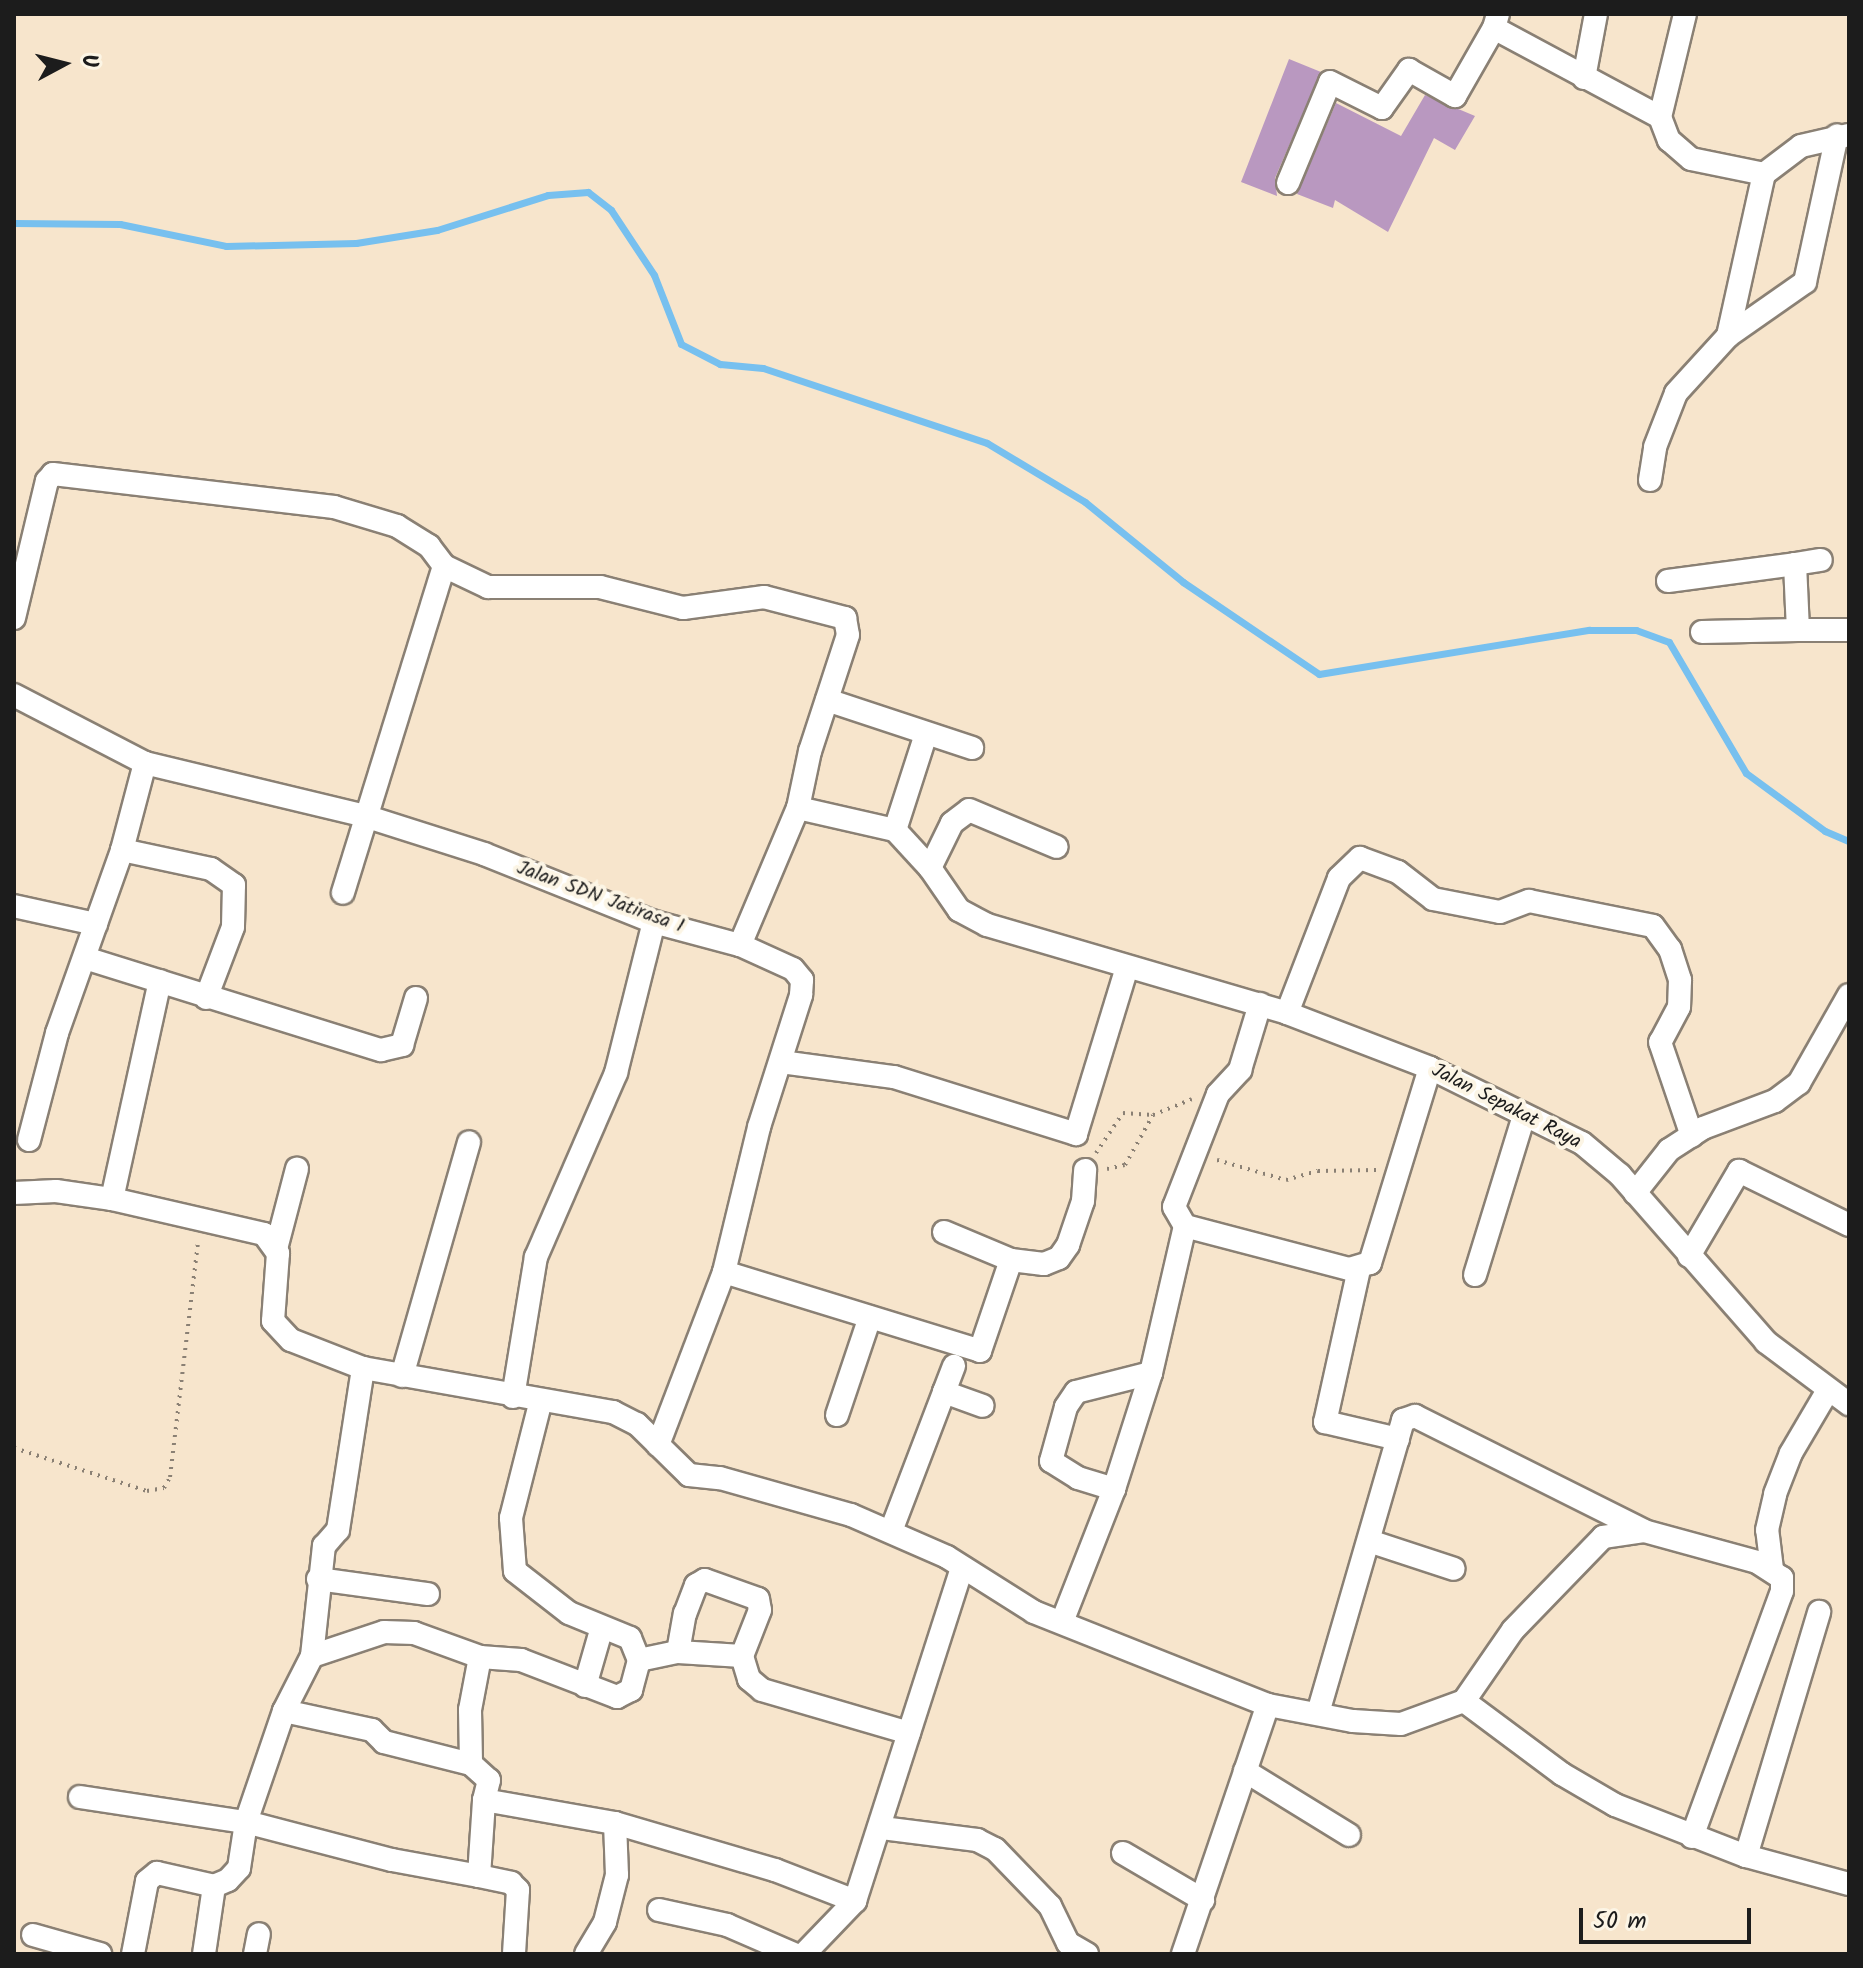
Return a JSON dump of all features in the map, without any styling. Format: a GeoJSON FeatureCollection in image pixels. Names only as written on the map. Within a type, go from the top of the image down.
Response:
{"type":"FeatureCollection","features":[{"type":"Feature","properties":{"kind":"street"},"geometry":{"type":"LineString","coordinates":[[1584,78],[1596,14]]}},
{"type":"Feature","properties":{"kind":"street"},"geometry":{"type":"LineString","coordinates":[[1685,14],[1660,117],[1669,140],[1691,159],[1764,174]]}},
{"type":"Feature","properties":{"kind":"street"},"geometry":{"type":"LineString","coordinates":[[1288,183],[1330,82],[1382,108],[1409,70],[1455,96],[1496,21],[1584,78],[1660,117]]}},
{"type":"Feature","properties":{"kind":"street"},"geometry":{"type":"LineString","coordinates":[[1650,480],[1655,447],[1676,393],[1728,336],[1805,282],[1843,135],[1801,146],[1764,174],[1728,336]]}},
{"type":"Feature","properties":{"kind":"street"},"geometry":{"type":"LineString","coordinates":[[14,618],[47,481],[62,473],[334,507],[414,534],[444,566],[488,587],[600,587],[683,608],[764,597],[845,618],[848,635],[798,808],[740,945]]}},
{"type":"Feature","properties":{"kind":"street"},"geometry":{"type":"LineString","coordinates":[[1668,581],[1821,560]]}},
{"type":"Feature","properties":{"kind":"street"},"geometry":{"type":"LineString","coordinates":[[1795,564],[1798,630]]}},
{"type":"Feature","properties":{"kind":"street"},"geometry":{"type":"LineString","coordinates":[[343,893],[444,566]]}},
{"type":"Feature","properties":{"kind":"street"},"geometry":{"type":"LineString","coordinates":[[1702,632],[1849,630]]}},
{"type":"Feature","properties":{"kind":"street","name":"Jalan SDN Jatirasa 1"},"geometry":{"type":"LineString","coordinates":[[14,695],[145,763],[365,816],[484,854],[654,922],[740,945],[793,969],[802,980],[781,1062]]}},
{"type":"Feature","properties":{"kind":"street"},"geometry":{"type":"LineString","coordinates":[[827,700],[925,737],[972,748]]}},
{"type":"Feature","properties":{"kind":"street"},"geometry":{"type":"LineString","coordinates":[[895,830],[925,737]]}},
{"type":"Feature","properties":{"kind":"street"},"geometry":{"type":"LineString","coordinates":[[29,1140],[57,1033],[122,850],[145,763]]}},
{"type":"Feature","properties":{"kind":"street"},"geometry":{"type":"LineString","coordinates":[[798,808],[895,830],[930,868],[959,910],[987,925],[1126,970],[1260,1004],[1240,1070],[1218,1094],[1192,1152],[1174,1207],[1185,1226],[1151,1373],[1114,1489],[1062,1622]]}},
{"type":"Feature","properties":{"kind":"street"},"geometry":{"type":"LineString","coordinates":[[930,868],[952,823],[969,810],[1057,847]]}},
{"type":"Feature","properties":{"kind":"street"},"geometry":{"type":"LineString","coordinates":[[122,850],[211,869],[234,885],[233,927],[206,998]]}},
{"type":"Feature","properties":{"kind":"street"},"geometry":{"type":"LineString","coordinates":[[1287,1013],[1339,878],[1360,858],[1408,877],[1433,899],[1500,912],[1529,901],[1653,926],[1670,949],[1680,980],[1679,1007],[1660,1042],[1692,1136]]}},
{"type":"Feature","properties":{"kind":"street"},"geometry":{"type":"LineString","coordinates":[[14,906],[96,924]]}},
{"type":"Feature","properties":{"kind":"street"},"geometry":{"type":"LineString","coordinates":[[513,1397],[536,1257],[616,1073],[654,922]]}},
{"type":"Feature","properties":{"kind":"street"},"geometry":{"type":"LineString","coordinates":[[85,958],[381,1050],[402,1045],[416,998]]}},
{"type":"Feature","properties":{"kind":"street"},"geometry":{"type":"LineString","coordinates":[[658,1445],[724,1272],[759,1127],[781,1062],[894,1077],[1076,1134],[1126,970]]}},
{"type":"Feature","properties":{"kind":"street"},"geometry":{"type":"LineString","coordinates":[[112,1199],[160,981]]}},
{"type":"Feature","properties":{"kind":"street"},"geometry":{"type":"LineString","coordinates":[[1635,1193],[1669,1150],[1692,1136],[1775,1101],[1799,1083],[1849,995]]}},
{"type":"Feature","properties":{"kind":"street","name":"Jalan Sepakat Raya"},"geometry":{"type":"LineString","coordinates":[[1260,1004],[1430,1068],[1582,1143],[1635,1193],[1766,1342],[1827,1392],[1849,1404]]}},
{"type":"Feature","properties":{"kind":"street"},"geometry":{"type":"LineString","coordinates":[[1185,1226],[1359,1269],[1370,1263],[1395,1170],[1430,1068]]}},
{"type":"Feature","properties":{"kind":"street"},"geometry":{"type":"LineString","coordinates":[[1475,1275],[1524,1116]]}},
{"type":"Feature","properties":{"kind":"street"},"geometry":{"type":"LineString","coordinates":[[402,1376],[469,1142]]}},
{"type":"Feature","properties":{"kind":"street"},"geometry":{"type":"LineString","coordinates":[[297,1169],[277,1245],[275,1329],[363,1368],[513,1397],[613,1412],[637,1424],[689,1475],[821,1505],[891,1531],[962,1568],[1034,1612],[1268,1705],[1401,1724],[1464,1701],[1513,1630],[1603,1537],[1644,1531]]}},
{"type":"Feature","properties":{"kind":"street"},"geometry":{"type":"LineString","coordinates":[[944,1232],[1011,1260],[1044,1264],[1059,1258],[1083,1201],[1085,1170]]}},
{"type":"Feature","properties":{"kind":"street"},"geometry":{"type":"LineString","coordinates":[[1689,1256],[1739,1171],[1849,1225]]}},
{"type":"Feature","properties":{"kind":"street"},"geometry":{"type":"LineString","coordinates":[[14,1193],[56,1191],[200,1216],[264,1234],[277,1245]]}},
{"type":"Feature","properties":{"kind":"street"},"geometry":{"type":"LineString","coordinates":[[724,1272],[980,1351],[1011,1260]]}},
{"type":"Feature","properties":{"kind":"street"},"geometry":{"type":"LineString","coordinates":[[1359,1269],[1325,1422],[1398,1439]]}},
{"type":"Feature","properties":{"kind":"street"},"geometry":{"type":"LineString","coordinates":[[837,1415],[870,1317]]}},
{"type":"Feature","properties":{"kind":"street"},"geometry":{"type":"LineString","coordinates":[[891,1531],[954,1366]]}},
{"type":"Feature","properties":{"kind":"street"},"geometry":{"type":"LineString","coordinates":[[204,1954],[214,1886],[239,1868],[246,1822],[284,1711],[312,1656],[318,1579],[324,1546],[338,1530],[363,1368]]}},
{"type":"Feature","properties":{"kind":"street"},"geometry":{"type":"LineString","coordinates":[[1114,1489],[1078,1478],[1051,1461],[1066,1407],[1076,1392],[1151,1373]]}},
{"type":"Feature","properties":{"kind":"street"},"geometry":{"type":"LineString","coordinates":[[944,1392],[983,1406]]}},
{"type":"Feature","properties":{"kind":"street"},"geometry":{"type":"LineString","coordinates":[[1772,1569],[1767,1530],[1775,1494],[1791,1453],[1827,1392]]}},
{"type":"Feature","properties":{"kind":"street"},"geometry":{"type":"LineString","coordinates":[[312,1656],[384,1632],[414,1633],[480,1657],[521,1660],[617,1697],[625,1694],[639,1660],[630,1638],[569,1613],[515,1571],[511,1518],[541,1400]]}},
{"type":"Feature","properties":{"kind":"street"},"geometry":{"type":"LineString","coordinates":[[1318,1713],[1403,1420],[1415,1416],[1644,1531],[1772,1569],[1782,1578],[1782,1591],[1768,1640],[1692,1837]]}},
{"type":"Feature","properties":{"kind":"street"},"geometry":{"type":"LineString","coordinates":[[1369,1541],[1454,1569]]}},
{"type":"Feature","properties":{"kind":"street"},"geometry":{"type":"LineString","coordinates":[[804,1954],[855,1901],[882,1828],[962,1568]]}},
{"type":"Feature","properties":{"kind":"street"},"geometry":{"type":"LineString","coordinates":[[318,1579],[428,1594]]}},
{"type":"Feature","properties":{"kind":"street"},"geometry":{"type":"LineString","coordinates":[[678,1652],[685,1614],[696,1585],[705,1580],[758,1599],[760,1610],[742,1656],[749,1679],[762,1690],[909,1733]]}},
{"type":"Feature","properties":{"kind":"street"},"geometry":{"type":"LineString","coordinates":[[1746,1856],[1819,1612]]}},
{"type":"Feature","properties":{"kind":"street"},"geometry":{"type":"LineString","coordinates":[[585,1686],[602,1627]]}},
{"type":"Feature","properties":{"kind":"street"},"geometry":{"type":"LineString","coordinates":[[639,1660],[678,1652],[742,1656]]}},
{"type":"Feature","properties":{"kind":"street"},"geometry":{"type":"LineString","coordinates":[[471,1764],[470,1710],[480,1657]]}},
{"type":"Feature","properties":{"kind":"street"},"geometry":{"type":"LineString","coordinates":[[1464,1701],[1589,1791],[1692,1837],[1746,1856],[1849,1884]]}},
{"type":"Feature","properties":{"kind":"street"},"geometry":{"type":"LineString","coordinates":[[1183,1954],[1268,1705]]}},
{"type":"Feature","properties":{"kind":"street"},"geometry":{"type":"LineString","coordinates":[[284,1711],[372,1730],[384,1742],[471,1764],[489,1780],[484,1800],[479,1876]]}},
{"type":"Feature","properties":{"kind":"street"},"geometry":{"type":"LineString","coordinates":[[1245,1771],[1349,1835]]}},
{"type":"Feature","properties":{"kind":"street"},"geometry":{"type":"LineString","coordinates":[[80,1797],[246,1822],[392,1860],[511,1883],[518,1890],[514,1954]]}},
{"type":"Feature","properties":{"kind":"street"},"geometry":{"type":"LineString","coordinates":[[484,1800],[615,1823],[775,1870],[855,1901]]}},
{"type":"Feature","properties":{"kind":"street"},"geometry":{"type":"LineString","coordinates":[[586,1954],[605,1922],[617,1875],[615,1823]]}},
{"type":"Feature","properties":{"kind":"street"},"geometry":{"type":"LineString","coordinates":[[882,1828],[977,1840],[995,1849],[1050,1906],[1068,1943],[1087,1954]]}},
{"type":"Feature","properties":{"kind":"street"},"geometry":{"type":"LineString","coordinates":[[1123,1853],[1203,1900]]}},
{"type":"Feature","properties":{"kind":"street"},"geometry":{"type":"LineString","coordinates":[[133,1954],[147,1881],[169,1874],[214,1886]]}},
{"type":"Feature","properties":{"kind":"street"},"geometry":{"type":"LineString","coordinates":[[659,1910],[727,1925],[794,1954]]}},
{"type":"Feature","properties":{"kind":"street"},"geometry":{"type":"LineString","coordinates":[[33,1935],[100,1954]]}},
{"type":"Feature","properties":{"kind":"path"},"geometry":{"type":"LineString","coordinates":[[1085,1170],[1120,1115],[1153,1115],[1218,1094]]}},
{"type":"Feature","properties":{"kind":"path"},"geometry":{"type":"LineString","coordinates":[[1085,1170],[1125,1165],[1153,1115]]}},
{"type":"Feature","properties":{"kind":"path"},"geometry":{"type":"LineString","coordinates":[[1192,1152],[1286,1180],[1318,1171],[1395,1170]]}},
{"type":"Feature","properties":{"kind":"path"},"geometry":{"type":"LineString","coordinates":[[14,1448],[147,1491],[164,1488],[180,1401],[200,1216]]}},
{"type":"Feature","properties":{"kind":"building"},"geometry":{"type":"Polygon","coordinates":[[[1289,59],[1321,72],[1275,178],[1277,196],[1241,182],[1289,59]]]}},
{"type":"Feature","properties":{"kind":"building"},"geometry":{"type":"Polygon","coordinates":[[[1425,95],[1475,116],[1455,150],[1434,138],[1388,232],[1335,200],[1333,208],[1297,194],[1336,103],[1401,136],[1425,95]]]}},
{"type":"Feature","properties":{"kind":"waterway"},"geometry":{"type":"LineString","coordinates":[[14,223],[120,224],[226,246],[356,243],[437,230],[548,195],[588,192],[611,210],[654,275],[681,344],[720,364],[763,368],[987,443],[1085,502],[1183,582],[1319,674],[1589,630],[1636,630],[1669,642],[1746,773],[1825,831],[1849,841]]}}]}
